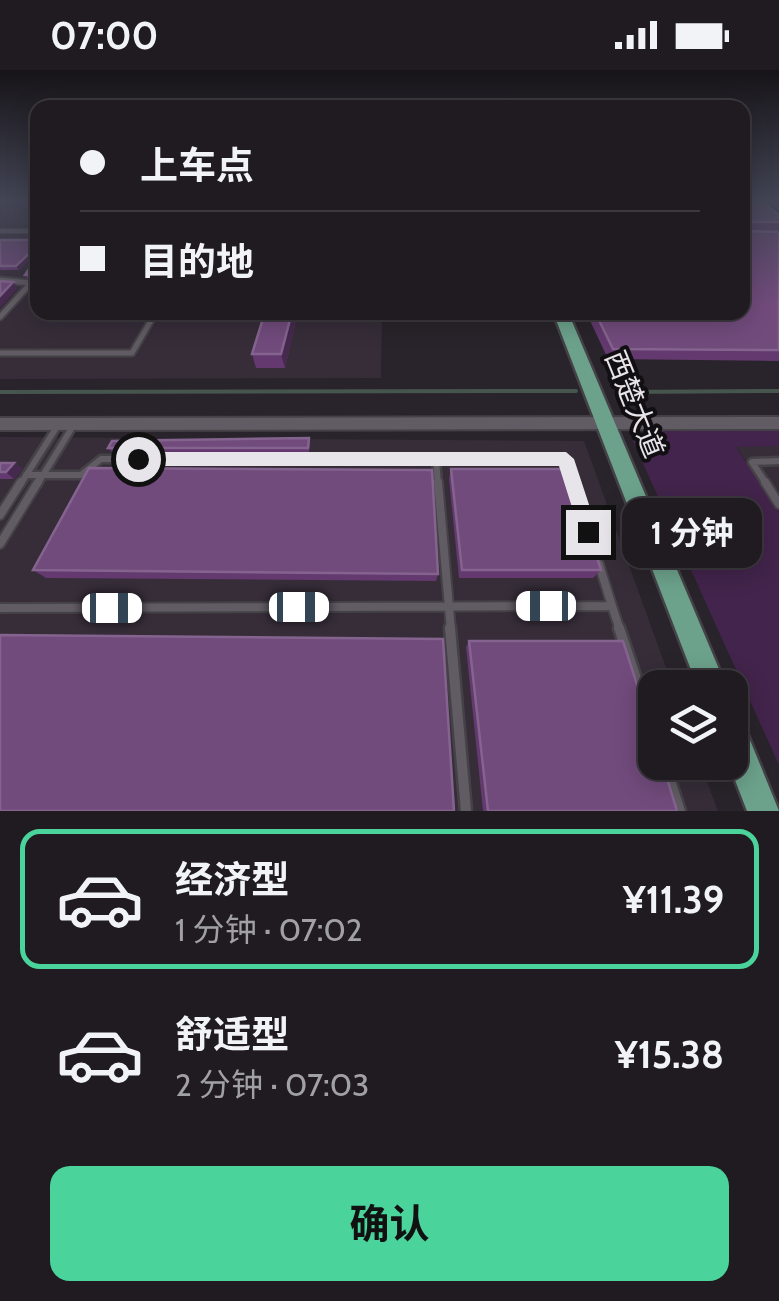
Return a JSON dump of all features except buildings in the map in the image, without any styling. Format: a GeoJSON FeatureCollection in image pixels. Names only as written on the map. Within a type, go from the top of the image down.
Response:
{"type":"FeatureCollection","features":[{"type":"Feature","properties":{"kind":"main road","name":"西楚大道"},"geometry":{"type":"LineString","coordinates":[[563,320],[706,670]]}},
{"type":"Feature","properties":{"kind":"main road"},"geometry":{"type":"LineString","coordinates":[[748,772],[764,811]]}},
{"type":"Feature","properties":{"kind":"street"},"geometry":{"type":"LineString","coordinates":[[0,424],[779,423]]}},
{"type":"Feature","properties":{"kind":"lane"},"geometry":{"type":"LineString","coordinates":[[0,280],[28,280],[24,292],[0,317]]}},
{"type":"Feature","properties":{"kind":"lane"},"geometry":{"type":"LineString","coordinates":[[0,353],[132,354],[151,320]]}},
{"type":"Feature","properties":{"kind":"lane"},"geometry":{"type":"LineString","coordinates":[[0,515],[66,424]]}},
{"type":"Feature","properties":{"kind":"lane"},"geometry":{"type":"LineString","coordinates":[[0,544],[42,475],[66,424]]}},
{"type":"Feature","properties":{"kind":"lane"},"geometry":{"type":"LineString","coordinates":[[26,475],[81,475],[101,459],[566,459],[577,496]]}},
{"type":"Feature","properties":{"kind":"lane"},"geometry":{"type":"LineString","coordinates":[[436,459],[466,811]]}},
{"type":"Feature","properties":{"kind":"lane"},"geometry":{"type":"LineString","coordinates":[[779,461],[752,462],[779,504]]}},
{"type":"Feature","properties":{"kind":"lane"},"geometry":{"type":"LineString","coordinates":[[594,551],[638,684]]}},
{"type":"Feature","properties":{"kind":"lane"},"geometry":{"type":"LineString","coordinates":[[0,608],[612,606]]}},
{"type":"Feature","properties":{"kind":"lane"},"geometry":{"type":"LineString","coordinates":[[670,780],[680,811]]}},
{"type":"Feature","properties":{"kind":"shaded area"},"geometry":{"type":"Polygon","coordinates":[[[0,235],[30,235],[30,320],[382,320],[381,378],[0,379],[0,235]]]}},
{"type":"Feature","properties":{"kind":"shaded area"},"geometry":{"type":"Polygon","coordinates":[[[652,430],[779,430],[779,446],[736,447],[779,513],[779,765],[748,696],[748,670],[736,670],[632,439],[652,430]]]}},
{"type":"Feature","properties":{"kind":"shaded area"},"geometry":{"type":"Polygon","coordinates":[[[0,437],[584,441],[667,670],[638,670],[638,780],[706,780],[718,811],[0,811],[0,437]]]}},
{"type":"Feature","properties":{"kind":"shaded area"},"geometry":{"type":"Polygon","coordinates":[[[736,446],[779,446],[779,513],[736,446]]]}},
{"type":"Feature","properties":{"kind":"waterway"},"geometry":{"type":"LineString","coordinates":[[0,392],[576,391]]}},
{"type":"Feature","properties":{"kind":"waterway"},"geometry":{"type":"LineString","coordinates":[[622,392],[779,391]]}},
{"type":"Feature","properties":{"kind":"route"},"geometry":{"type":"LineString","coordinates":[[138,459],[566,459],[588,532]]}}]}
